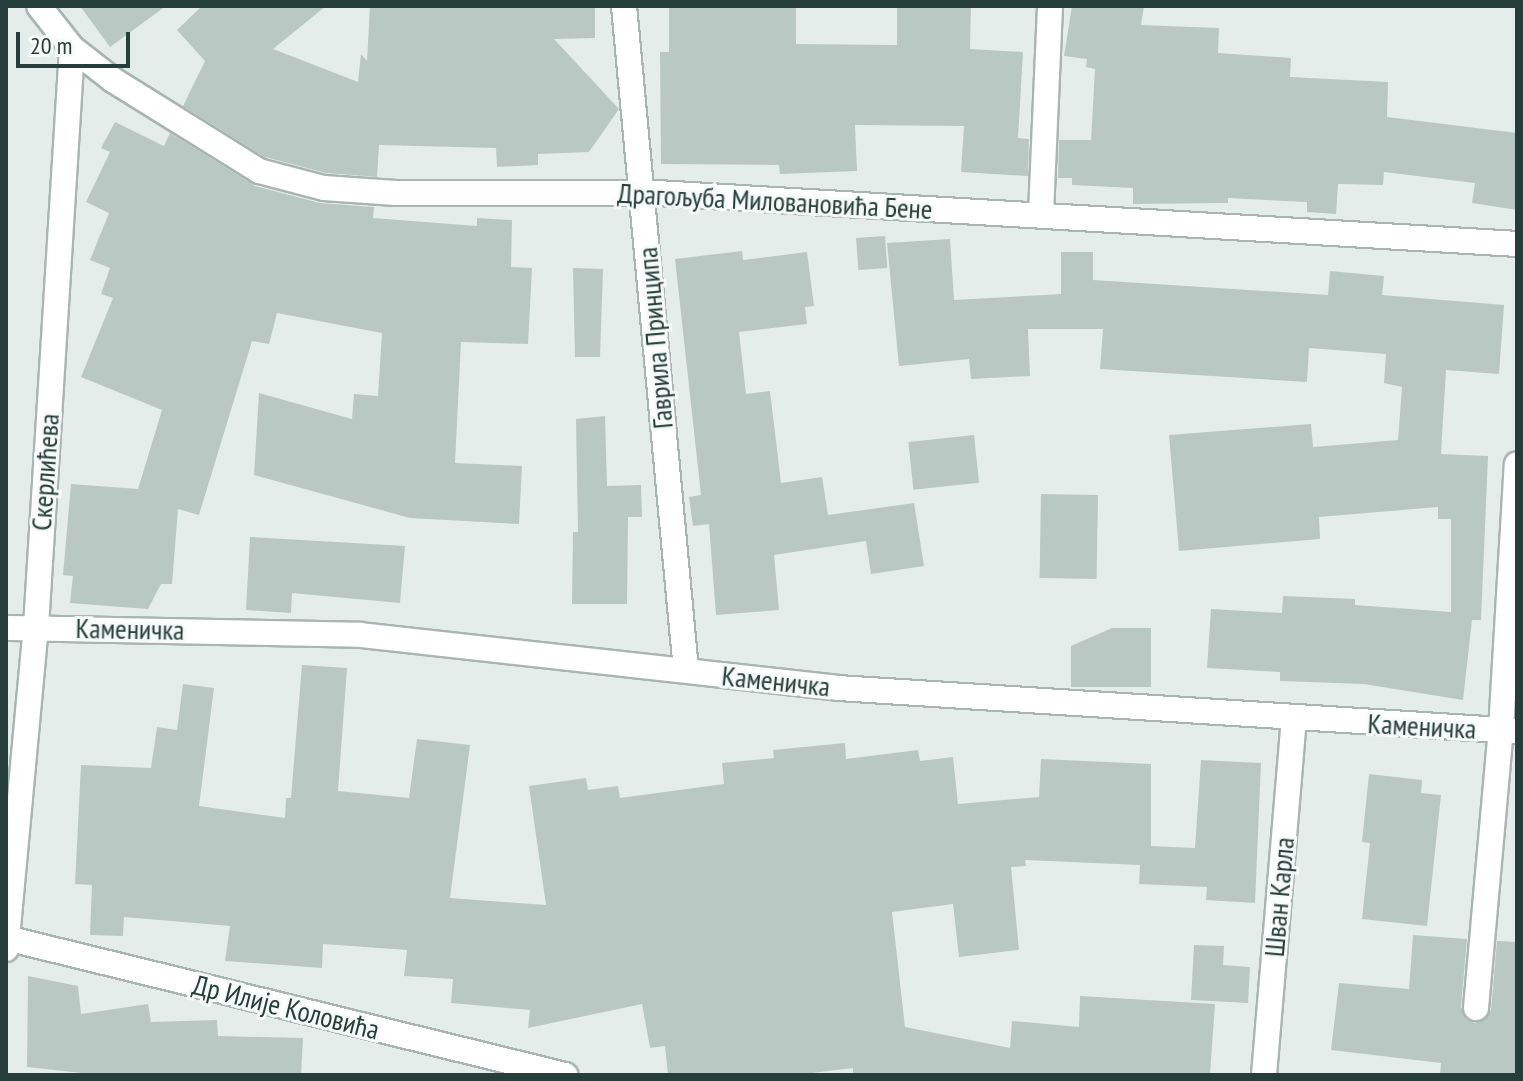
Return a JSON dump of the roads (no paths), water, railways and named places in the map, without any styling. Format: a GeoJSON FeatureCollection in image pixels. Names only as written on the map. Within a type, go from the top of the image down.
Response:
{"type":"FeatureCollection","features":[{"type":"Feature","properties":{"kind":"street"},"geometry":{"type":"LineString","coordinates":[[39,6],[72,48]]}},
{"type":"Feature","properties":{"kind":"street","name":"Гаврила Принципа"},"geometry":{"type":"LineString","coordinates":[[624,6],[686,670]]}},
{"type":"Feature","properties":{"kind":"street"},"geometry":{"type":"LineString","coordinates":[[1041,213],[1050,6]]}},
{"type":"Feature","properties":{"kind":"street","name":"Драгољуба Миловановића Бене"},"geometry":{"type":"LineString","coordinates":[[72,48],[208,142],[259,171],[292,182],[396,193],[641,193],[1041,213],[1517,244]]}},
{"type":"Feature","properties":{"kind":"street","name":"Скерлићева"},"geometry":{"type":"LineString","coordinates":[[6,949],[36,627],[72,48]]}},
{"type":"Feature","properties":{"kind":"street"},"geometry":{"type":"LineString","coordinates":[[1476,1008],[1509,731],[1517,464]]}},
{"type":"Feature","properties":{"kind":"street","name":"Каменичка"},"geometry":{"type":"LineString","coordinates":[[6,628],[360,635],[838,688],[1509,731]]}},
{"type":"Feature","properties":{"kind":"street","name":"Шван Карла"},"geometry":{"type":"LineString","coordinates":[[1264,1075],[1294,719]]}},
{"type":"Feature","properties":{"kind":"street","name":"Др Илије Коловића"},"geometry":{"type":"LineString","coordinates":[[6,938],[565,1075]]}}]}
